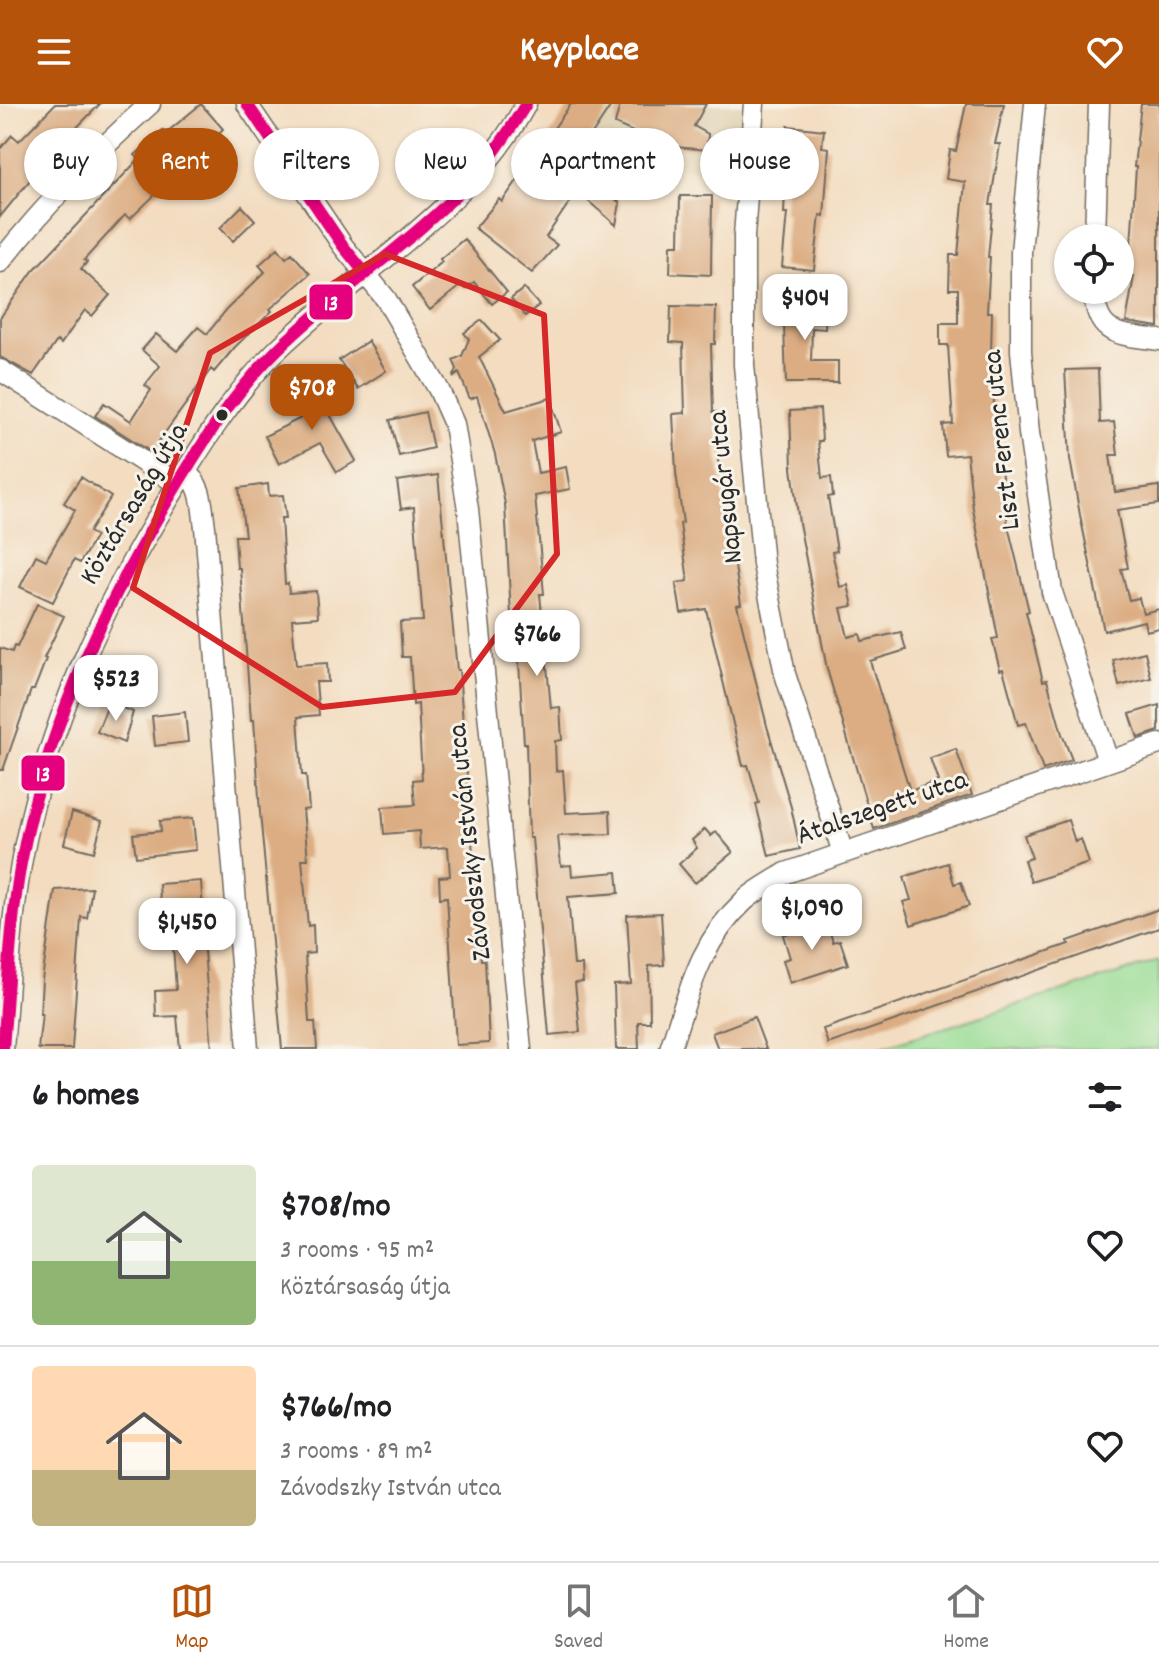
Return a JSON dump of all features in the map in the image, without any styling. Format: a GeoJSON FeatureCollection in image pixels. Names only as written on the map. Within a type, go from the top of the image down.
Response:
{"type":"FeatureCollection","features":[{"type":"Feature","properties":{"kind":"street"},"geometry":{"type":"LineString","coordinates":[[0,262],[39,213],[82,167],[150,104]]}},
{"type":"Feature","properties":{"kind":"street","name":"Závodszky István utca"},"geometry":{"type":"LineString","coordinates":[[247,104],[343,246],[386,299],[447,405],[457,440],[468,509],[521,1049]]}},
{"type":"Feature","properties":{"kind":"street","name":"Köztársaság útja"},"geometry":{"type":"LineString","coordinates":[[3,1049],[9,882],[76,673],[130,563],[223,416],[275,352],[365,273],[415,236],[465,189],[509,132],[526,104]]}},
{"type":"Feature","properties":{"kind":"street","name":"Napsugár utca"},"geometry":{"type":"LineString","coordinates":[[754,104],[744,236],[744,365],[763,564],[785,674],[843,853]]}},
{"type":"Feature","properties":{"kind":"street","name":"Liszt Ferenc utca"},"geometry":{"type":"LineString","coordinates":[[1035,104],[1021,252],[1021,351],[1029,433],[1052,592],[1108,761]]}},
{"type":"Feature","properties":{"kind":"street"},"geometry":{"type":"LineString","coordinates":[[1095,224],[1099,104]]}},
{"type":"Feature","properties":{"kind":"street"},"geometry":{"type":"LineString","coordinates":[[1096,304],[1101,324],[1117,334],[1159,340]]}},
{"type":"Feature","properties":{"kind":"street"},"geometry":{"type":"LineString","coordinates":[[0,370],[181,478],[192,477],[198,485],[205,527],[248,1049]]}},
{"type":"Feature","properties":{"kind":"street","name":"Átalszegett utca"},"geometry":{"type":"LineString","coordinates":[[670,1049],[699,962],[710,939],[745,900],[786,873],[1159,744]]}},
{"type":"Feature","properties":{"kind":"highlighted area"},"geometry":{"type":"Polygon","coordinates":[[[385,254],[544,315],[557,554],[455,692],[322,707],[133,588],[210,353],[385,254]]]}},
{"type":"Feature","properties":{"kind":"shaded area"},"geometry":{"type":"Polygon","coordinates":[[[569,104],[742,104],[740,128],[700,128],[700,170],[684,168],[684,128],[591,128],[569,104]]]}},
{"type":"Feature","properties":{"kind":"green space"},"geometry":{"type":"Polygon","coordinates":[[[1159,961],[1159,1049],[876,1049],[1159,961]]]}},
{"type":"Feature","properties":{"kind":"building"},"geometry":{"type":"Polygon","coordinates":[[[55,104],[100,104],[76,128],[32,128],[55,104]]]}},
{"type":"Feature","properties":{"kind":"building"},"geometry":{"type":"Polygon","coordinates":[[[201,104],[222,128],[172,128],[201,104]]]}},
{"type":"Feature","properties":{"kind":"building"},"geometry":{"type":"Polygon","coordinates":[[[571,104],[612,104],[596,128],[554,128],[571,104]]]}},
{"type":"Feature","properties":{"kind":"building"},"geometry":{"type":"Polygon","coordinates":[[[620,104],[706,104],[694,126],[700,129],[700,149],[684,148],[684,128],[624,128],[615,124],[620,104]]]}},
{"type":"Feature","properties":{"kind":"building"},"geometry":{"type":"Polygon","coordinates":[[[966,104],[1004,104],[995,144],[1000,144],[990,205],[993,205],[988,257],[987,312],[992,312],[995,420],[1008,526],[1029,611],[1026,612],[1043,681],[1047,680],[1072,760],[1043,770],[1026,723],[1018,725],[992,639],[998,638],[973,509],[967,454],[946,456],[943,425],[953,424],[948,345],[940,345],[940,323],[958,323],[958,289],[949,289],[950,255],[958,255],[965,182],[946,179],[950,150],[956,151],[966,104]]]}},
{"type":"Feature","properties":{"kind":"building"},"geometry":{"type":"Polygon","coordinates":[[[1141,104],[1159,104],[1159,327],[1126,322],[1129,304],[1134,304],[1134,167],[1141,104]]]}},
{"type":"Feature","properties":{"kind":"building"},"geometry":{"type":"Polygon","coordinates":[[[819,129],[824,130],[822,147],[829,148],[824,216],[820,215],[814,270],[782,267],[787,213],[784,213],[785,200],[819,200],[819,129]]]}},
{"type":"Feature","properties":{"kind":"building"},"geometry":{"type":"Polygon","coordinates":[[[12,135],[19,141],[24,136],[24,187],[0,217],[0,149],[12,135]]]}},
{"type":"Feature","properties":{"kind":"building"},"geometry":{"type":"Polygon","coordinates":[[[133,165],[133,200],[150,200],[130,219],[125,215],[84,260],[87,262],[81,269],[110,295],[92,316],[85,310],[61,344],[57,341],[33,375],[0,357],[0,318],[33,271],[100,200],[117,200],[117,182],[133,165]]]}},
{"type":"Feature","properties":{"kind":"building"},"geometry":{"type":"Polygon","coordinates":[[[511,189],[511,200],[571,200],[546,237],[557,245],[532,273],[475,228],[499,199],[502,202],[511,189]]]}},
{"type":"Feature","properties":{"kind":"building"},"geometry":{"type":"Polygon","coordinates":[[[684,196],[700,196],[700,200],[712,200],[711,275],[670,273],[671,245],[679,245],[680,200],[684,200],[684,196]]]}},
{"type":"Feature","properties":{"kind":"building"},"geometry":{"type":"Polygon","coordinates":[[[587,200],[616,200],[620,203],[616,225],[587,200]]]}},
{"type":"Feature","properties":{"kind":"building"},"geometry":{"type":"Polygon","coordinates":[[[242,206],[255,220],[233,241],[220,228],[242,206]]]}},
{"type":"Feature","properties":{"kind":"building"},"geometry":{"type":"Polygon","coordinates":[[[464,239],[507,292],[492,304],[474,282],[465,289],[461,285],[430,310],[412,287],[464,239]]]}},
{"type":"Feature","properties":{"kind":"building"},"geometry":{"type":"Polygon","coordinates":[[[278,248],[286,258],[292,253],[310,274],[270,309],[272,311],[214,372],[211,369],[151,452],[95,416],[104,403],[131,421],[151,390],[145,385],[160,366],[142,350],[156,334],[177,351],[198,327],[207,334],[227,309],[265,272],[259,265],[278,248]]]}},
{"type":"Feature","properties":{"kind":"building"},"geometry":{"type":"Polygon","coordinates":[[[524,288],[539,305],[525,316],[511,299],[524,288]]]}},
{"type":"Feature","properties":{"kind":"building"},"geometry":{"type":"Polygon","coordinates":[[[783,297],[826,298],[825,329],[812,328],[811,361],[838,361],[838,383],[786,383],[783,297]]]}},
{"type":"Feature","properties":{"kind":"building"},"geometry":{"type":"Polygon","coordinates":[[[671,306],[716,307],[715,344],[711,344],[713,412],[717,412],[719,447],[716,447],[741,604],[737,605],[800,849],[769,856],[756,804],[759,803],[748,765],[743,766],[706,609],[681,613],[676,583],[688,581],[680,524],[683,523],[676,473],[673,414],[685,413],[683,343],[670,342],[671,306]]]}},
{"type":"Feature","properties":{"kind":"building"},"geometry":{"type":"Polygon","coordinates":[[[482,320],[500,340],[479,357],[506,411],[550,398],[561,432],[532,441],[538,473],[566,467],[570,489],[535,496],[551,708],[560,707],[562,740],[555,741],[556,771],[563,770],[566,813],[610,811],[611,834],[558,836],[561,866],[571,865],[572,876],[617,872],[619,893],[568,897],[574,965],[582,965],[583,982],[575,983],[580,1032],[549,1035],[532,838],[529,838],[526,743],[518,647],[514,647],[511,616],[505,504],[495,454],[477,396],[470,399],[459,373],[453,378],[457,369],[453,360],[462,356],[469,339],[464,333],[482,320]]]}},
{"type":"Feature","properties":{"kind":"building"},"geometry":{"type":"Polygon","coordinates":[[[368,341],[386,371],[358,389],[339,360],[368,341]]]}},
{"type":"Feature","properties":{"kind":"building"},"geometry":{"type":"Polygon","coordinates":[[[1098,369],[1100,423],[1114,422],[1118,455],[1110,455],[1115,492],[1159,486],[1159,504],[1117,510],[1128,568],[1121,569],[1129,600],[1139,598],[1143,613],[1159,609],[1159,628],[1146,631],[1144,621],[1104,631],[1080,515],[1070,459],[1065,370],[1098,369]]]}},
{"type":"Feature","properties":{"kind":"building"},"geometry":{"type":"Polygon","coordinates":[[[323,385],[336,409],[329,413],[356,461],[337,472],[320,443],[279,464],[265,436],[305,416],[296,400],[323,385]]]}},
{"type":"Feature","properties":{"kind":"building"},"geometry":{"type":"Polygon","coordinates":[[[820,409],[822,441],[818,441],[822,478],[831,477],[833,496],[828,497],[837,551],[832,552],[840,587],[848,585],[853,606],[841,608],[848,637],[860,634],[862,641],[901,632],[906,650],[870,661],[910,791],[938,781],[930,758],[956,749],[972,795],[874,829],[827,669],[799,523],[792,468],[790,411],[820,409]]]}},
{"type":"Feature","properties":{"kind":"building"},"geometry":{"type":"Polygon","coordinates":[[[425,412],[433,448],[399,456],[390,420],[425,412]]]}},
{"type":"Feature","properties":{"kind":"building"},"geometry":{"type":"Polygon","coordinates":[[[438,475],[459,670],[481,960],[485,960],[489,1043],[456,1045],[447,897],[440,898],[439,877],[450,876],[448,847],[420,849],[419,831],[384,834],[382,807],[415,805],[413,780],[422,779],[418,704],[413,705],[410,657],[402,657],[400,622],[423,621],[414,507],[401,509],[397,481],[438,475]]]}},
{"type":"Feature","properties":{"kind":"building"},"geometry":{"type":"Polygon","coordinates":[[[81,477],[111,497],[89,532],[96,536],[80,563],[74,560],[53,602],[20,587],[36,555],[46,560],[75,510],[64,503],[81,477]]]}},
{"type":"Feature","properties":{"kind":"building"},"geometry":{"type":"Polygon","coordinates":[[[268,484],[269,496],[283,495],[286,518],[281,518],[285,584],[288,583],[289,593],[316,591],[318,617],[292,619],[296,665],[327,663],[328,682],[316,682],[319,715],[298,717],[302,775],[306,775],[309,809],[303,810],[308,859],[302,859],[308,926],[313,925],[314,953],[305,954],[309,1022],[315,1022],[317,1049],[282,1049],[240,568],[237,568],[235,536],[245,536],[239,488],[268,484]]]}},
{"type":"Feature","properties":{"kind":"building"},"geometry":{"type":"Polygon","coordinates":[[[37,604],[64,616],[44,658],[34,690],[31,690],[3,770],[0,770],[0,648],[12,652],[14,646],[17,647],[37,604]]]}},
{"type":"Feature","properties":{"kind":"building"},"geometry":{"type":"Polygon","coordinates":[[[1145,652],[1151,678],[1119,686],[1113,660],[1145,652]]]}},
{"type":"Feature","properties":{"kind":"building"},"geometry":{"type":"Polygon","coordinates":[[[109,702],[133,712],[124,743],[97,732],[109,702]]]}},
{"type":"Feature","properties":{"kind":"building"},"geometry":{"type":"Polygon","coordinates":[[[1159,705],[1159,731],[1138,738],[1130,714],[1159,705]]]}},
{"type":"Feature","properties":{"kind":"building"},"geometry":{"type":"Polygon","coordinates":[[[185,712],[188,742],[155,746],[152,716],[185,712]]]}},
{"type":"Feature","properties":{"kind":"building"},"geometry":{"type":"Polygon","coordinates":[[[72,812],[102,821],[94,852],[64,844],[72,812]]]}},
{"type":"Feature","properties":{"kind":"building"},"geometry":{"type":"Polygon","coordinates":[[[193,818],[196,850],[136,857],[133,834],[161,831],[160,821],[193,818]]]}},
{"type":"Feature","properties":{"kind":"building"},"geometry":{"type":"Polygon","coordinates":[[[1068,820],[1075,842],[1081,839],[1089,863],[1031,882],[1024,860],[1032,858],[1024,835],[1068,820]]]}},
{"type":"Feature","properties":{"kind":"building"},"geometry":{"type":"Polygon","coordinates":[[[705,829],[711,836],[716,832],[733,852],[695,883],[679,864],[697,848],[692,840],[705,829]]]}},
{"type":"Feature","properties":{"kind":"building"},"geometry":{"type":"Polygon","coordinates":[[[948,863],[954,884],[961,882],[969,906],[911,925],[903,902],[911,900],[904,877],[948,863]]]}},
{"type":"Feature","properties":{"kind":"building"},"geometry":{"type":"Polygon","coordinates":[[[201,881],[212,1049],[180,1049],[177,1016],[156,1017],[155,991],[176,990],[171,915],[161,916],[159,884],[201,881]]]}},
{"type":"Feature","properties":{"kind":"building"},"geometry":{"type":"Polygon","coordinates":[[[92,888],[87,918],[81,917],[72,1049],[38,1049],[42,980],[55,890],[92,888]]]}},
{"type":"Feature","properties":{"kind":"building"},"geometry":{"type":"Polygon","coordinates":[[[1159,909],[1159,928],[828,1044],[823,1029],[1069,944],[1068,941],[1159,909]]]}},
{"type":"Feature","properties":{"kind":"building"},"geometry":{"type":"Polygon","coordinates":[[[661,913],[664,965],[649,966],[650,1022],[638,1022],[639,1049],[616,1049],[614,985],[631,984],[627,915],[661,913]]]}},
{"type":"Feature","properties":{"kind":"building"},"geometry":{"type":"Polygon","coordinates":[[[826,921],[833,942],[840,940],[848,964],[790,983],[783,960],[790,958],[783,935],[826,921]]]}},
{"type":"Feature","properties":{"kind":"building"},"geometry":{"type":"Polygon","coordinates":[[[754,1017],[766,1049],[718,1049],[712,1033],[754,1017]]]}},
{"type":"Feature","properties":{"kind":"transit line","name":"13"},"geometry":{"type":"LineString","coordinates":[[247,104],[343,246],[365,273]]}},
{"type":"Feature","properties":{"kind":"transit line","name":"13"},"geometry":{"type":"LineString","coordinates":[[3,1049],[14,909],[31,815],[44,768],[77,678],[141,547],[203,444],[261,366],[302,327],[450,201],[488,160],[526,104]]}}]}
